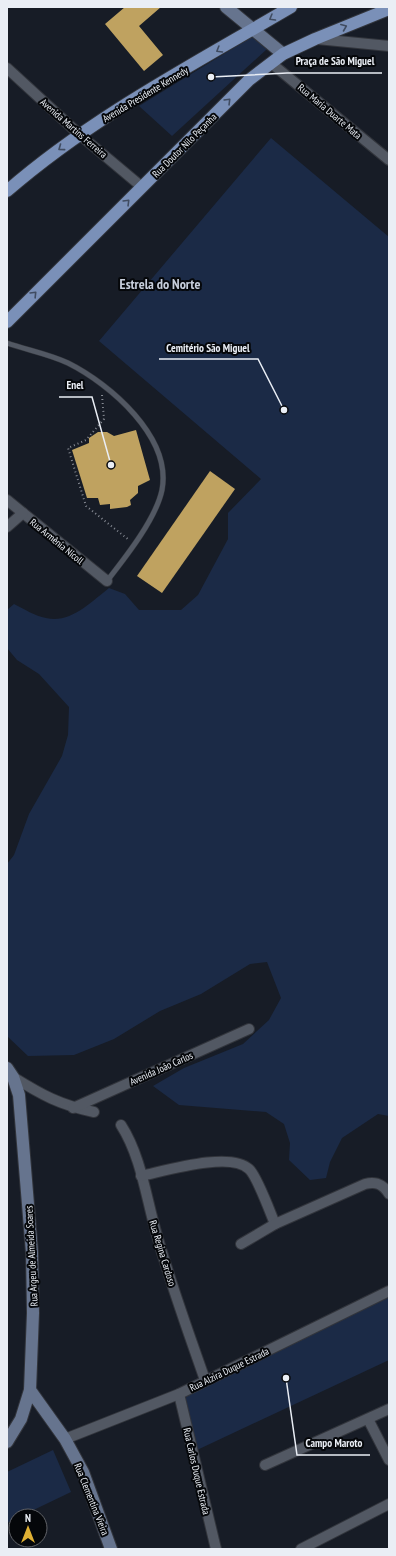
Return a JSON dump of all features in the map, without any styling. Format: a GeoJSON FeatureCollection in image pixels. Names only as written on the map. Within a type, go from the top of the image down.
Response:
{"type":"FeatureCollection","features":[{"type":"Feature","properties":{"kind":"main road","name":"Avenida Presidente Kennedy"},"geometry":{"type":"LineString","coordinates":[[7,191],[80,135],[145,92],[291,7]]}},
{"type":"Feature","properties":{"kind":"main road","name":"Rua Doutor Nilo Peçanha"},"geometry":{"type":"LineString","coordinates":[[7,322],[249,80],[282,54],[389,9]]}},
{"type":"Feature","properties":{"kind":"street"},"geometry":{"type":"LineString","coordinates":[[226,7],[282,54]]}},
{"type":"Feature","properties":{"kind":"street"},"geometry":{"type":"LineString","coordinates":[[315,39],[389,46]]}},
{"type":"Feature","properties":{"kind":"street","name":"Rua Maria Duarte Mata"},"geometry":{"type":"LineString","coordinates":[[271,62],[389,160]]}},
{"type":"Feature","properties":{"kind":"street","name":"Avenida Martins Ferreira"},"geometry":{"type":"LineString","coordinates":[[7,68],[80,135],[142,187]]}},
{"type":"Feature","properties":{"kind":"street","name":"Rua Armênia Nicoll"},"geometry":{"type":"LineString","coordinates":[[7,500],[107,581]]}},
{"type":"Feature","properties":{"kind":"street"},"geometry":{"type":"LineString","coordinates":[[7,527],[23,513]]}},
{"type":"Feature","properties":{"kind":"street","name":"Avenida João Carlos"},"geometry":{"type":"LineString","coordinates":[[73,1108],[249,1029]]}},
{"type":"Feature","properties":{"kind":"street"},"geometry":{"type":"LineString","coordinates":[[10,1072],[46,1097],[73,1108],[94,1112]]}},
{"type":"Feature","properties":{"kind":"street","name":"Rua Argeu de Almeida Soares"},"geometry":{"type":"LineString","coordinates":[[7,1442],[21,1419],[30,1390],[33,1313],[32,1253],[19,1094],[10,1072]]}},
{"type":"Feature","properties":{"kind":"street","name":"Rua Regina Cardoso"},"geometry":{"type":"LineString","coordinates":[[121,1125],[126,1132],[141,1176],[156,1232],[181,1312],[206,1380]]}},
{"type":"Feature","properties":{"kind":"street"},"geometry":{"type":"LineString","coordinates":[[141,1176],[210,1162],[228,1162],[242,1166],[250,1170],[252,1173],[276,1224]]}},
{"type":"Feature","properties":{"kind":"street"},"geometry":{"type":"LineString","coordinates":[[242,1244],[276,1224],[365,1184],[372,1182],[380,1184],[389,1194]]}},
{"type":"Feature","properties":{"kind":"street","name":"Rua Alzira Duque Estrada"},"geometry":{"type":"LineString","coordinates":[[65,1439],[179,1394],[389,1291]]}},
{"type":"Feature","properties":{"kind":"street","name":"Rua Clementina Vieira"},"geometry":{"type":"LineString","coordinates":[[30,1390],[65,1439],[83,1472],[111,1549]]}},
{"type":"Feature","properties":{"kind":"street","name":"Rua Carlos Duque Estrada"},"geometry":{"type":"LineString","coordinates":[[179,1394],[216,1549]]}},
{"type":"Feature","properties":{"kind":"street"},"geometry":{"type":"LineString","coordinates":[[265,1465],[389,1409]]}},
{"type":"Feature","properties":{"kind":"street"},"geometry":{"type":"LineString","coordinates":[[368,1419],[389,1460]]}},
{"type":"Feature","properties":{"kind":"street"},"geometry":{"type":"LineString","coordinates":[[300,1549],[389,1504]]}},
{"type":"Feature","properties":{"kind":"lane"},"geometry":{"type":"LineString","coordinates":[[7,343],[67,363],[101,385],[143,424],[156,446],[162,470],[162,490],[155,509],[134,544],[107,581]]}},
{"type":"Feature","properties":{"kind":"path"},"geometry":{"type":"LineString","coordinates":[[101,385],[104,419],[86,440],[68,448],[86,506],[134,544]]}},
{"type":"Feature","properties":{"kind":"shaded area"},"geometry":{"type":"Polygon","coordinates":[[[253,36],[267,49],[172,136],[139,106],[253,36]]]}},
{"type":"Feature","properties":{"kind":"shaded area"},"geometry":{"type":"Polygon","coordinates":[[[271,138],[389,237],[389,1116],[378,1114],[342,1138],[330,1162],[326,1178],[310,1180],[289,1160],[290,1143],[284,1124],[266,1112],[179,1105],[153,1086],[184,1068],[243,1044],[269,1020],[281,998],[267,962],[250,964],[201,994],[160,1011],[114,1039],[74,1055],[28,1056],[7,1036],[7,864],[14,855],[29,814],[62,756],[68,735],[69,707],[39,674],[17,660],[7,648],[7,610],[14,604],[42,617],[55,619],[63,618],[80,610],[109,588],[125,594],[139,610],[181,610],[198,595],[228,539],[228,513],[261,479],[99,341],[271,138]]]}},
{"type":"Feature","properties":{"kind":"shaded area"},"geometry":{"type":"Polygon","coordinates":[[[389,1297],[389,1360],[197,1450],[183,1396],[389,1297]]]}},
{"type":"Feature","properties":{"kind":"shaded area"},"geometry":{"type":"Polygon","coordinates":[[[53,1450],[71,1492],[38,1508],[8,1508],[7,1523],[7,1472],[53,1450]]]}},
{"type":"Feature","properties":{"kind":"building"},"geometry":{"type":"Polygon","coordinates":[[[125,7],[161,7],[139,26],[163,55],[144,71],[105,24],[125,7]]]}},
{"type":"Feature","properties":{"kind":"building"},"geometry":{"type":"Polygon","coordinates":[[[136,430],[150,480],[138,486],[138,493],[130,500],[131,505],[127,507],[110,509],[110,504],[100,505],[98,498],[87,498],[72,450],[89,443],[89,438],[98,432],[107,432],[114,436],[136,430]]]}},
{"type":"Feature","properties":{"kind":"building"},"geometry":{"type":"Polygon","coordinates":[[[210,471],[235,489],[162,593],[137,576],[210,471]]]}},
{"type":"Feature","properties":{"kind":"place","name":"Praça de São Miguel"},"geometry":{"type":"Point","coordinates":[211,77]}},
{"type":"Feature","properties":{"kind":"place","name":"Cemitério São Miguel"},"geometry":{"type":"Point","coordinates":[284,410]}},
{"type":"Feature","properties":{"kind":"place","name":"Enel"},"geometry":{"type":"Point","coordinates":[111,465]}},
{"type":"Feature","properties":{"kind":"place","name":"Campo Maroto"},"geometry":{"type":"Point","coordinates":[286,1378]}},
{"type":"Feature","properties":{"kind":"district","name":"Estrela do Norte"},"geometry":{"type":"Point","coordinates":[160,284]}}]}
